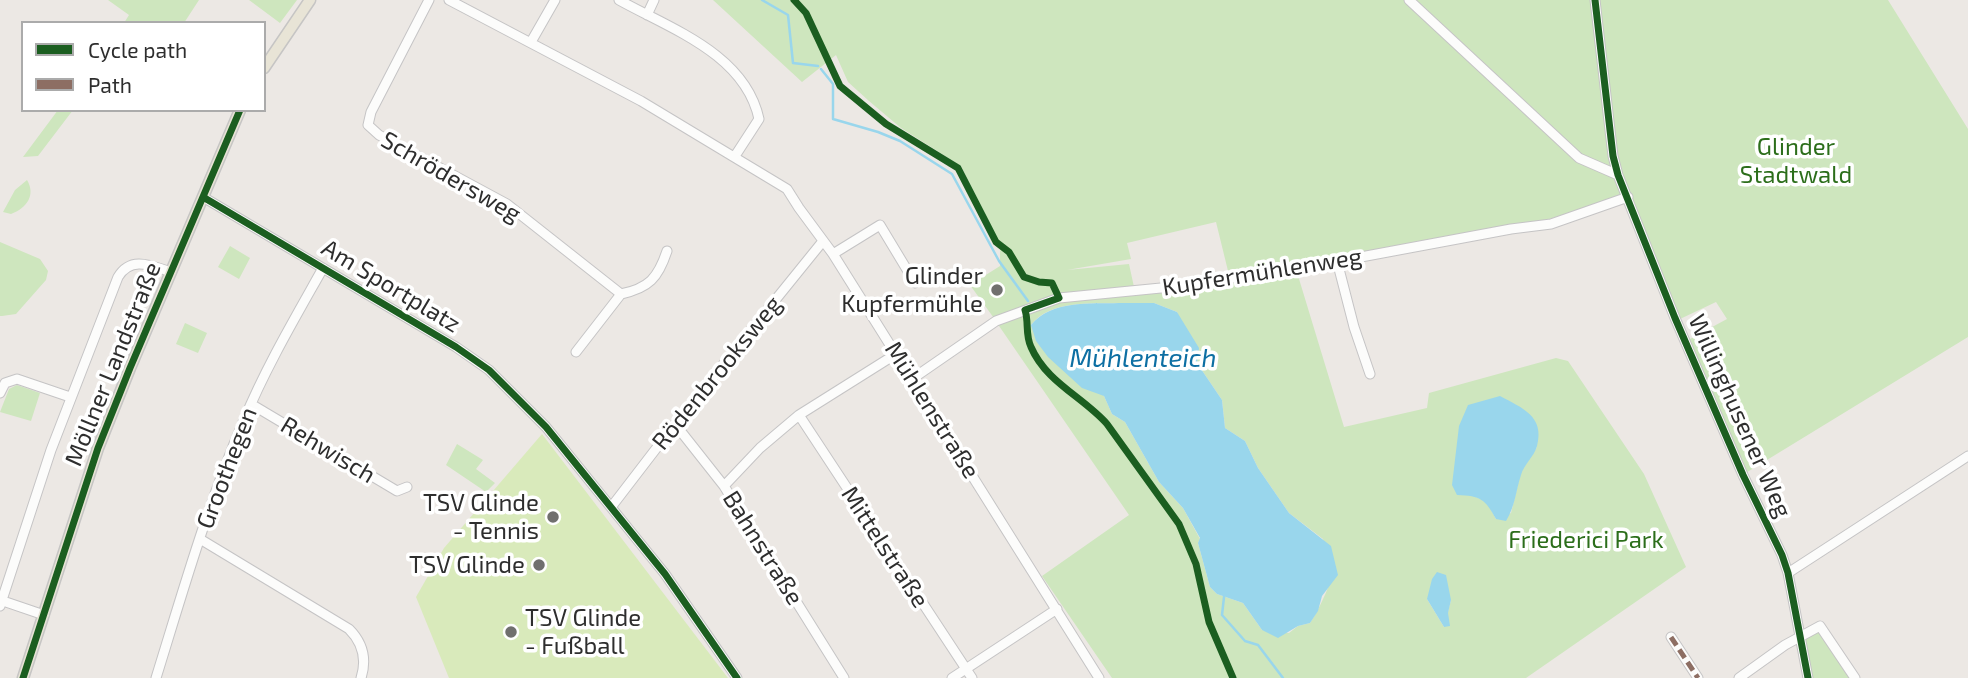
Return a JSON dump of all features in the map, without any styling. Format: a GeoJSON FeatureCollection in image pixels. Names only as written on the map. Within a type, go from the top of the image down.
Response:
{"type":"FeatureCollection","features":[{"type":"Feature","properties":{"kind":"main road"},"geometry":{"type":"LineString","coordinates":[[266,65],[310,0]]}},
{"type":"Feature","properties":{"kind":"main road","name":"Möllner Landstraße"},"geometry":{"type":"LineString","coordinates":[[23,678],[98,448],[239,112]]}},
{"type":"Feature","properties":{"kind":"street","name":"Schrödersweg"},"geometry":{"type":"LineString","coordinates":[[429,0],[371,112],[368,125],[379,135],[507,204],[621,294]]}},
{"type":"Feature","properties":{"kind":"street","name":"Mühlenstraße"},"geometry":{"type":"LineString","coordinates":[[449,0],[642,101],[787,189],[833,254],[1100,678]]}},
{"type":"Feature","properties":{"kind":"street"},"geometry":{"type":"LineString","coordinates":[[531,42],[555,0]]}},
{"type":"Feature","properties":{"kind":"street"},"geometry":{"type":"LineString","coordinates":[[647,15],[654,0]]}},
{"type":"Feature","properties":{"kind":"street"},"geometry":{"type":"LineString","coordinates":[[1409,0],[1579,158],[1618,175]]}},
{"type":"Feature","properties":{"kind":"street","name":"Willinghusener Weg"},"geometry":{"type":"LineString","coordinates":[[1595,0],[1613,156],[1618,175],[1680,330],[1788,573],[1808,678]]}},
{"type":"Feature","properties":{"kind":"street"},"geometry":{"type":"LineString","coordinates":[[623,1],[713,52],[743,80],[755,101],[759,119],[735,156]]}},
{"type":"Feature","properties":{"kind":"street","name":"Am Sportplatz"},"geometry":{"type":"LineString","coordinates":[[202,197],[474,359],[497,377],[546,427],[612,506],[665,574],[737,678]]}},
{"type":"Feature","properties":{"kind":"street","name":"Kupfermühlenweg"},"geometry":{"type":"LineString","coordinates":[[912,379],[996,321],[1059,298],[1171,287],[1551,224],[1628,197]]}},
{"type":"Feature","properties":{"kind":"street"},"geometry":{"type":"LineString","coordinates":[[833,254],[880,225],[915,283]]}},
{"type":"Feature","properties":{"kind":"street","name":"Rödenbrooksweg"},"geometry":{"type":"LineString","coordinates":[[612,506],[823,241]]}},
{"type":"Feature","properties":{"kind":"street"},"geometry":{"type":"LineString","coordinates":[[576,352],[621,294],[641,289],[647,284],[662,264],[667,251]]}},
{"type":"Feature","properties":{"kind":"street"},"geometry":{"type":"LineString","coordinates":[[1337,261],[1354,327],[1370,374]]}},
{"type":"Feature","properties":{"kind":"street"},"geometry":{"type":"LineString","coordinates":[[44,615],[1,603],[71,397],[121,272],[137,263],[171,272]]}},
{"type":"Feature","properties":{"kind":"street","name":"Groothegen"},"geometry":{"type":"LineString","coordinates":[[156,678],[220,477],[251,404],[323,268]]}},
{"type":"Feature","properties":{"kind":"street"},"geometry":{"type":"LineString","coordinates":[[724,485],[760,448],[799,415],[896,354]]}},
{"type":"Feature","properties":{"kind":"street"},"geometry":{"type":"LineString","coordinates":[[0,393],[5,383],[18,379],[71,397]]}},
{"type":"Feature","properties":{"kind":"street","name":"Rehwisch"},"geometry":{"type":"LineString","coordinates":[[251,404],[397,491],[407,487]]}},
{"type":"Feature","properties":{"kind":"street","name":"Mittelstraße"},"geometry":{"type":"LineString","coordinates":[[799,415],[972,678]]}},
{"type":"Feature","properties":{"kind":"street","name":"Bahnstraße"},"geometry":{"type":"LineString","coordinates":[[675,424],[724,485],[844,678]]}},
{"type":"Feature","properties":{"kind":"street"},"geometry":{"type":"LineString","coordinates":[[1788,573],[1968,456]]}},
{"type":"Feature","properties":{"kind":"street"},"geometry":{"type":"LineString","coordinates":[[200,539],[349,629],[362,648],[364,664],[361,678]]}},
{"type":"Feature","properties":{"kind":"street"},"geometry":{"type":"LineString","coordinates":[[951,678],[1057,609]]}},
{"type":"Feature","properties":{"kind":"street"},"geometry":{"type":"LineString","coordinates":[[1739,678],[1801,635],[1820,626],[1855,678]]}},
{"type":"Feature","properties":{"kind":"street"},"geometry":{"type":"LineString","coordinates":[[1671,637],[1698,678]]}},
{"type":"Feature","properties":{"kind":"green space"},"geometry":{"type":"Polygon","coordinates":[[[108,0],[199,0],[185,21],[125,21],[129,15],[108,0]]]}},
{"type":"Feature","properties":{"kind":"green space"},"geometry":{"type":"Polygon","coordinates":[[[249,0],[297,0],[280,23],[249,0]]]}},
{"type":"Feature","properties":{"kind":"green space","name":"Glinder Stadtwald"},"geometry":{"type":"Polygon","coordinates":[[[713,0],[1888,0],[1968,129],[1968,337],[1744,474],[1688,340],[1727,319],[1716,302],[1680,319],[1649,242],[1623,196],[1549,219],[1229,275],[1216,222],[1127,243],[1131,259],[1067,270],[1129,264],[1134,287],[1059,298],[996,321],[970,285],[1000,266],[1000,244],[961,166],[901,128],[869,101],[848,82],[836,55],[802,82],[713,0]]]}},
{"type":"Feature","properties":{"kind":"green space"},"geometry":{"type":"Polygon","coordinates":[[[57,112],[71,112],[38,156],[23,157],[57,112]]]}},
{"type":"Feature","properties":{"kind":"green space"},"geometry":{"type":"Polygon","coordinates":[[[27,180],[31,191],[25,205],[11,214],[3,212],[15,190],[27,180]]]}},
{"type":"Feature","properties":{"kind":"green space"},"geometry":{"type":"Polygon","coordinates":[[[0,242],[40,259],[48,271],[46,280],[16,314],[2,316],[0,316],[0,242]]]}},
{"type":"Feature","properties":{"kind":"green space"},"geometry":{"type":"Polygon","coordinates":[[[230,246],[250,258],[239,279],[218,267],[230,246]]]}},
{"type":"Feature","properties":{"kind":"green space","name":"Friederici Park"},"geometry":{"type":"Polygon","coordinates":[[[1296,269],[1344,427],[1427,408],[1429,393],[1556,358],[1568,361],[1644,474],[1686,567],[1526,678],[1112,678],[1042,576],[1129,515],[997,323],[1060,300],[1296,269]],[[1154,303],[1083,304],[1049,311],[1031,325],[1104,396],[1112,414],[1125,422],[1159,482],[1183,508],[1200,539],[1198,543],[1210,587],[1217,594],[1243,603],[1262,630],[1289,633],[1298,626],[1310,623],[1329,583],[1323,539],[1289,513],[1258,468],[1245,441],[1225,428],[1222,400],[1197,363],[1177,312],[1154,303]],[[1537,447],[1474,496],[1487,502],[1496,519],[1511,513],[1521,471],[1537,447]],[[1427,599],[1444,627],[1451,600],[1427,599]]]}},
{"type":"Feature","properties":{"kind":"green space"},"geometry":{"type":"Polygon","coordinates":[[[185,323],[207,333],[198,353],[176,344],[185,323]]]}},
{"type":"Feature","properties":{"kind":"green space"},"geometry":{"type":"Polygon","coordinates":[[[17,385],[40,393],[31,421],[0,412],[9,389],[17,385]]]}},
{"type":"Feature","properties":{"kind":"green space","name":"TSV Glinde"},"geometry":{"type":"Polygon","coordinates":[[[542,434],[728,678],[449,678],[416,597],[444,548],[542,434]]]}},
{"type":"Feature","properties":{"kind":"green space"},"geometry":{"type":"Polygon","coordinates":[[[457,444],[483,460],[476,469],[495,483],[486,492],[446,465],[457,444]]]}},
{"type":"Feature","properties":{"kind":"green space"},"geometry":{"type":"Polygon","coordinates":[[[1820,626],[1855,678],[1811,678],[1804,634],[1820,626]]]}},
{"type":"Feature","properties":{"kind":"water","name":"Mühlenteich"},"geometry":{"type":"Polygon","coordinates":[[[1154,303],[1177,312],[1199,348],[1197,363],[1222,400],[1225,428],[1245,441],[1258,468],[1289,513],[1331,546],[1338,575],[1322,596],[1318,611],[1310,623],[1298,626],[1278,638],[1262,630],[1243,603],[1217,594],[1210,587],[1198,543],[1200,538],[1183,508],[1159,482],[1125,422],[1112,414],[1104,396],[1082,388],[1048,357],[1036,341],[1031,325],[1039,317],[1060,307],[1154,303]]]}},
{"type":"Feature","properties":{"kind":"water"},"geometry":{"type":"Polygon","coordinates":[[[1500,396],[1530,414],[1538,427],[1539,436],[1536,450],[1522,471],[1506,521],[1496,519],[1481,500],[1457,495],[1452,485],[1459,426],[1468,405],[1500,396]]]}},
{"type":"Feature","properties":{"kind":"water"},"geometry":{"type":"Polygon","coordinates":[[[1437,572],[1446,575],[1451,600],[1448,613],[1450,626],[1444,627],[1427,599],[1432,579],[1437,572]]]}},
{"type":"Feature","properties":{"kind":"waterway"},"geometry":{"type":"LineString","coordinates":[[762,0],[788,15],[793,63],[818,66]]}},
{"type":"Feature","properties":{"kind":"waterway"},"geometry":{"type":"LineString","coordinates":[[821,69],[833,84],[833,119],[900,141],[952,174],[999,261],[1028,301]]}},
{"type":"Feature","properties":{"kind":"waterway"},"geometry":{"type":"LineString","coordinates":[[1224,597],[1222,615],[1245,641],[1258,645],[1283,678]]}},
{"type":"Feature","properties":{"kind":"marked path"},"geometry":{"type":"LineString","coordinates":[[1671,637],[1698,678]]}},
{"type":"Feature","properties":{"kind":"cycle path"},"geometry":{"type":"LineString","coordinates":[[794,0],[806,13],[840,86],[886,124],[958,168],[996,242],[1009,252],[1024,277],[1052,283],[1059,298],[1025,310],[1031,347],[1055,380],[1107,424],[1179,524],[1196,564],[1209,622],[1233,678]]}},
{"type":"Feature","properties":{"kind":"cycle path"},"geometry":{"type":"LineString","coordinates":[[1595,0],[1613,156],[1618,175],[1675,318],[1743,475],[1782,555],[1788,573],[1808,678]]}},
{"type":"Feature","properties":{"kind":"cycle path"},"geometry":{"type":"LineString","coordinates":[[23,678],[98,448],[239,112]]}},
{"type":"Feature","properties":{"kind":"cycle path"},"geometry":{"type":"LineString","coordinates":[[203,197],[456,347],[489,370],[546,427],[665,574],[737,678]]}},
{"type":"Feature","properties":{"kind":"place","name":"Glinder Kupfermühle"},"geometry":{"type":"Point","coordinates":[997,290]}},
{"type":"Feature","properties":{"kind":"place","name":"TSV Glinde - Tennis"},"geometry":{"type":"Point","coordinates":[553,517]}},
{"type":"Feature","properties":{"kind":"place","name":"TSV Glinde"},"geometry":{"type":"Point","coordinates":[539,565]}},
{"type":"Feature","properties":{"kind":"place","name":"TSV Glinde - Fußball"},"geometry":{"type":"Point","coordinates":[511,632]}}]}
